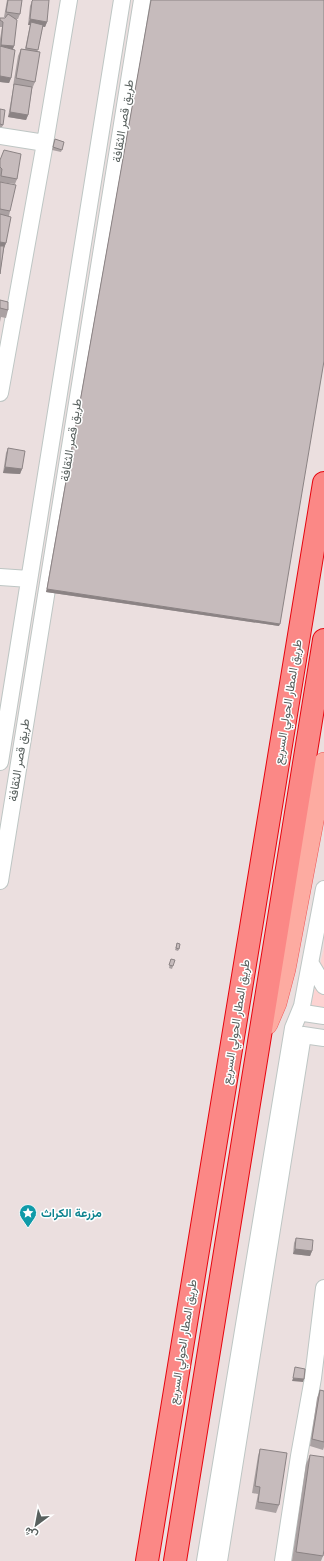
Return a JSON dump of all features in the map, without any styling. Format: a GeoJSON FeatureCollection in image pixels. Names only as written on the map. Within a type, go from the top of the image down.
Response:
{"type":"FeatureCollection","features":[{"type":"Feature","properties":{"kind":"highway","name":"طريق المطار الحولي السريع"},"geometry":{"type":"LineString","coordinates":[[147,1561],[324,483]]}},
{"type":"Feature","properties":{"kind":"highway"},"geometry":{"type":"LineString","coordinates":[[175,1561],[324,640]]}},
{"type":"Feature","properties":{"kind":"main road"},"geometry":{"type":"LineString","coordinates":[[259,1043],[276,1003],[285,969],[324,763]]}},
{"type":"Feature","properties":{"kind":"street"},"geometry":{"type":"LineString","coordinates":[[0,393],[69,0]]}},
{"type":"Feature","properties":{"kind":"street","name":"طريق قصر الثقافة"},"geometry":{"type":"LineString","coordinates":[[0,762],[122,0]]}},
{"type":"Feature","properties":{"kind":"street","name":"طريق قصر الثقافة"},"geometry":{"type":"LineString","coordinates":[[0,880],[120,146],[142,0]]}},
{"type":"Feature","properties":{"kind":"street"},"geometry":{"type":"LineString","coordinates":[[106,94],[114,102],[121,102],[127,98]]}},
{"type":"Feature","properties":{"kind":"street"},"geometry":{"type":"LineString","coordinates":[[0,136],[45,143]]}},
{"type":"Feature","properties":{"kind":"street"},"geometry":{"type":"LineString","coordinates":[[98,145],[102,139],[109,138],[116,140],[120,146]]}},
{"type":"Feature","properties":{"kind":"street"},"geometry":{"type":"LineString","coordinates":[[0,577],[29,579]]}},
{"type":"Feature","properties":{"kind":"street"},"geometry":{"type":"LineString","coordinates":[[219,1561],[305,1025],[303,1010],[324,890]]}},
{"type":"Feature","properties":{"kind":"street"},"geometry":{"type":"LineString","coordinates":[[311,964],[324,986]]}},
{"type":"Feature","properties":{"kind":"street"},"geometry":{"type":"LineString","coordinates":[[303,1010],[324,1016]]}},
{"type":"Feature","properties":{"kind":"street"},"geometry":{"type":"LineString","coordinates":[[205,1561],[293,1028],[303,1010]]}},
{"type":"Feature","properties":{"kind":"street"},"geometry":{"type":"LineString","coordinates":[[303,1035],[324,1038]]}},
{"type":"Feature","properties":{"kind":"street"},"geometry":{"type":"LineString","coordinates":[[282,1561],[305,1457],[318,1379],[324,1293]]}},
{"type":"Feature","properties":{"kind":"shaded area"},"geometry":{"type":"Polygon","coordinates":[[[324,947],[324,1013],[310,1011],[324,947]]]}},
{"type":"Feature","properties":{"kind":"building"},"geometry":{"type":"Polygon","coordinates":[[[8,0],[22,0],[20,14],[6,12],[8,0]]]}},
{"type":"Feature","properties":{"kind":"building"},"geometry":{"type":"Polygon","coordinates":[[[33,0],[49,0],[47,22],[30,19],[33,0]]]}},
{"type":"Feature","properties":{"kind":"building"},"geometry":{"type":"Polygon","coordinates":[[[151,0],[324,0],[324,361],[280,624],[47,589],[151,0]]]}},
{"type":"Feature","properties":{"kind":"building"},"geometry":{"type":"Polygon","coordinates":[[[8,14],[17,20],[14,46],[1,45],[3,22],[0,18],[5,18],[8,14]]]}},
{"type":"Feature","properties":{"kind":"building"},"geometry":{"type":"Polygon","coordinates":[[[31,22],[43,25],[38,50],[26,48],[31,22]]]}},
{"type":"Feature","properties":{"kind":"building"},"geometry":{"type":"Polygon","coordinates":[[[0,46],[15,50],[11,78],[0,76],[0,46]]]}},
{"type":"Feature","properties":{"kind":"building"},"geometry":{"type":"Polygon","coordinates":[[[21,49],[40,52],[35,82],[16,78],[21,49]]]}},
{"type":"Feature","properties":{"kind":"building"},"geometry":{"type":"Polygon","coordinates":[[[14,84],[32,87],[28,115],[10,112],[14,84]]]}},
{"type":"Feature","properties":{"kind":"building"},"geometry":{"type":"Polygon","coordinates":[[[0,109],[5,110],[3,125],[0,124],[0,109]]]}},
{"type":"Feature","properties":{"kind":"building"},"geometry":{"type":"Polygon","coordinates":[[[55,139],[64,142],[62,150],[53,147],[55,139]]]}},
{"type":"Feature","properties":{"kind":"building"},"geometry":{"type":"Polygon","coordinates":[[[4,150],[21,154],[17,179],[1,176],[2,169],[0,167],[0,160],[4,150]]]}},
{"type":"Feature","properties":{"kind":"building"},"geometry":{"type":"Polygon","coordinates":[[[0,182],[16,185],[10,211],[0,209],[0,182]]]}},
{"type":"Feature","properties":{"kind":"building"},"geometry":{"type":"Polygon","coordinates":[[[0,214],[11,217],[6,243],[0,242],[0,214]]]}},
{"type":"Feature","properties":{"kind":"building"},"geometry":{"type":"Polygon","coordinates":[[[0,246],[4,246],[0,274],[0,246]]]}},
{"type":"Feature","properties":{"kind":"building"},"geometry":{"type":"Polygon","coordinates":[[[0,300],[8,302],[8,310],[0,308],[0,300]]]}},
{"type":"Feature","properties":{"kind":"building"},"geometry":{"type":"Polygon","coordinates":[[[8,448],[25,451],[22,469],[5,467],[8,448]]]}},
{"type":"Feature","properties":{"kind":"building"},"geometry":{"type":"Polygon","coordinates":[[[177,943],[180,944],[179,949],[176,948],[177,943]]]}},
{"type":"Feature","properties":{"kind":"building"},"geometry":{"type":"Polygon","coordinates":[[[171,959],[175,960],[173,966],[169,965],[171,959]]]}},
{"type":"Feature","properties":{"kind":"building"},"geometry":{"type":"Polygon","coordinates":[[[296,1238],[313,1240],[312,1251],[295,1249],[296,1238]]]}},
{"type":"Feature","properties":{"kind":"building"},"geometry":{"type":"Polygon","coordinates":[[[295,1367],[305,1369],[304,1379],[293,1378],[295,1367]]]}},
{"type":"Feature","properties":{"kind":"building"},"geometry":{"type":"Polygon","coordinates":[[[320,1390],[324,1391],[324,1442],[312,1439],[320,1390]]]}},
{"type":"Feature","properties":{"kind":"building"},"geometry":{"type":"Polygon","coordinates":[[[260,1449],[287,1453],[279,1505],[258,1502],[260,1487],[255,1486],[260,1449]]]}},
{"type":"Feature","properties":{"kind":"building"},"geometry":{"type":"Polygon","coordinates":[[[310,1455],[324,1457],[323,1556],[296,1552],[310,1455]]]}},
{"type":"Feature","properties":{"kind":"place","name":"مزرعة الكراث"},"geometry":{"type":"Point","coordinates":[28,1228]}}]}
